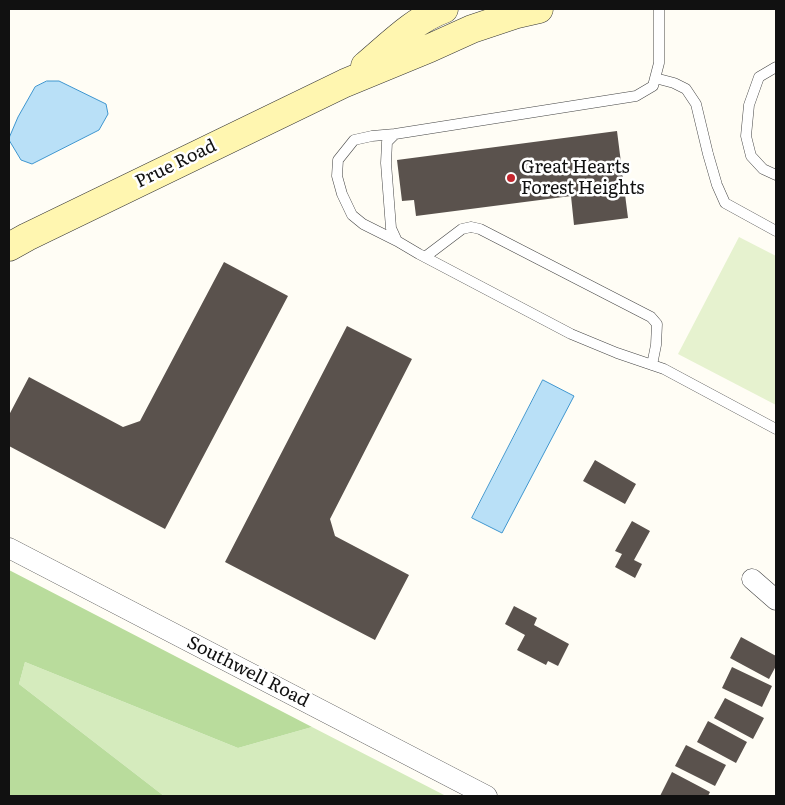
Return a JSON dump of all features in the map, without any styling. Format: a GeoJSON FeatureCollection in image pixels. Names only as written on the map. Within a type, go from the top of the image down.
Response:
{"type":"FeatureCollection","features":[{"type":"Feature","properties":{"kind":"main road","name":"Prue Road"},"geometry":{"type":"LineString","coordinates":[[345,83],[415,24],[444,9]]}},
{"type":"Feature","properties":{"kind":"main road","name":"Prue Road"},"geometry":{"type":"LineString","coordinates":[[9,247],[44,228],[345,83],[472,29],[517,14],[539,9]]}},
{"type":"Feature","properties":{"kind":"street","name":"Southwell Road"},"geometry":{"type":"LineString","coordinates":[[9,548],[487,796]]}},
{"type":"Feature","properties":{"kind":"street"},"geometry":{"type":"LineString","coordinates":[[752,579],[776,600]]}},
{"type":"Feature","properties":{"kind":"lane"},"geometry":{"type":"LineString","coordinates":[[659,9],[659,63],[653,86],[636,96],[354,140],[338,160],[337,176],[342,194],[352,215],[363,224],[570,334],[664,369],[776,429]]}},
{"type":"Feature","properties":{"kind":"lane"},"geometry":{"type":"LineString","coordinates":[[776,67],[759,76],[750,105],[746,136],[751,156],[763,169],[776,175]]}},
{"type":"Feature","properties":{"kind":"lane"},"geometry":{"type":"LineString","coordinates":[[655,78],[674,83],[686,89],[696,104],[717,185],[725,203],[776,231]]}},
{"type":"Feature","properties":{"kind":"lane"},"geometry":{"type":"LineString","coordinates":[[395,134],[387,142],[386,163],[391,228],[397,241]]}},
{"type":"Feature","properties":{"kind":"lane"},"geometry":{"type":"LineString","coordinates":[[425,257],[462,229],[471,227],[480,229],[650,316],[657,324],[656,345],[652,365]]}},
{"type":"Feature","properties":{"kind":"green space"},"geometry":{"type":"Polygon","coordinates":[[[739,237],[776,256],[776,405],[678,354],[739,237]]]}},
{"type":"Feature","properties":{"kind":"green space"},"geometry":{"type":"Polygon","coordinates":[[[9,570],[312,727],[238,748],[25,662],[19,684],[164,796],[9,796],[9,570]]]}},
{"type":"Feature","properties":{"kind":"green space"},"geometry":{"type":"Polygon","coordinates":[[[25,662],[238,748],[312,727],[446,796],[164,796],[19,684],[25,662]]]}},
{"type":"Feature","properties":{"kind":"water"},"geometry":{"type":"Polygon","coordinates":[[[47,81],[59,81],[106,104],[108,114],[99,130],[32,164],[21,160],[9,138],[18,117],[35,87],[47,81]]]}},
{"type":"Feature","properties":{"kind":"water"},"geometry":{"type":"Polygon","coordinates":[[[543,380],[574,396],[502,533],[472,518],[543,380]]]}},
{"type":"Feature","properties":{"kind":"building","name":"Great Hearts Forest Heights"},"geometry":{"type":"Polygon","coordinates":[[[617,131],[628,218],[574,225],[571,196],[416,216],[414,200],[402,201],[397,160],[617,131]]]}},
{"type":"Feature","properties":{"kind":"building"},"geometry":{"type":"Polygon","coordinates":[[[224,262],[288,296],[165,529],[9,446],[9,415],[29,377],[123,427],[140,421],[224,262]]]}},
{"type":"Feature","properties":{"kind":"building"},"geometry":{"type":"Polygon","coordinates":[[[347,326],[412,359],[330,519],[335,536],[409,575],[375,640],[225,562],[347,326]]]}},
{"type":"Feature","properties":{"kind":"building"},"geometry":{"type":"Polygon","coordinates":[[[595,460],[636,484],[625,504],[583,481],[595,460]]]}},
{"type":"Feature","properties":{"kind":"building"},"geometry":{"type":"Polygon","coordinates":[[[632,521],[650,531],[634,560],[642,564],[635,578],[615,567],[622,554],[615,551],[632,521]]]}},
{"type":"Feature","properties":{"kind":"building"},"geometry":{"type":"Polygon","coordinates":[[[514,606],[537,618],[534,625],[569,644],[558,666],[548,661],[546,665],[517,650],[525,635],[505,624],[514,606]]]}},
{"type":"Feature","properties":{"kind":"building"},"geometry":{"type":"Polygon","coordinates":[[[741,637],[776,656],[776,666],[769,679],[730,658],[741,637]]]}},
{"type":"Feature","properties":{"kind":"building"},"geometry":{"type":"Polygon","coordinates":[[[732,667],[772,686],[762,707],[722,688],[732,667]]]}},
{"type":"Feature","properties":{"kind":"building"},"geometry":{"type":"Polygon","coordinates":[[[725,698],[764,718],[753,739],[714,718],[725,698]]]}},
{"type":"Feature","properties":{"kind":"building"},"geometry":{"type":"Polygon","coordinates":[[[708,721],[747,742],[736,763],[697,742],[708,721]]]}},
{"type":"Feature","properties":{"kind":"building"},"geometry":{"type":"Polygon","coordinates":[[[686,745],[726,765],[715,786],[675,766],[686,745]]]}},
{"type":"Feature","properties":{"kind":"building"},"geometry":{"type":"Polygon","coordinates":[[[672,772],[710,792],[708,796],[660,796],[672,772]]]}},
{"type":"Feature","properties":{"kind":"place","name":"Great Hearts Forest Heights"},"geometry":{"type":"Point","coordinates":[511,178]}}]}
